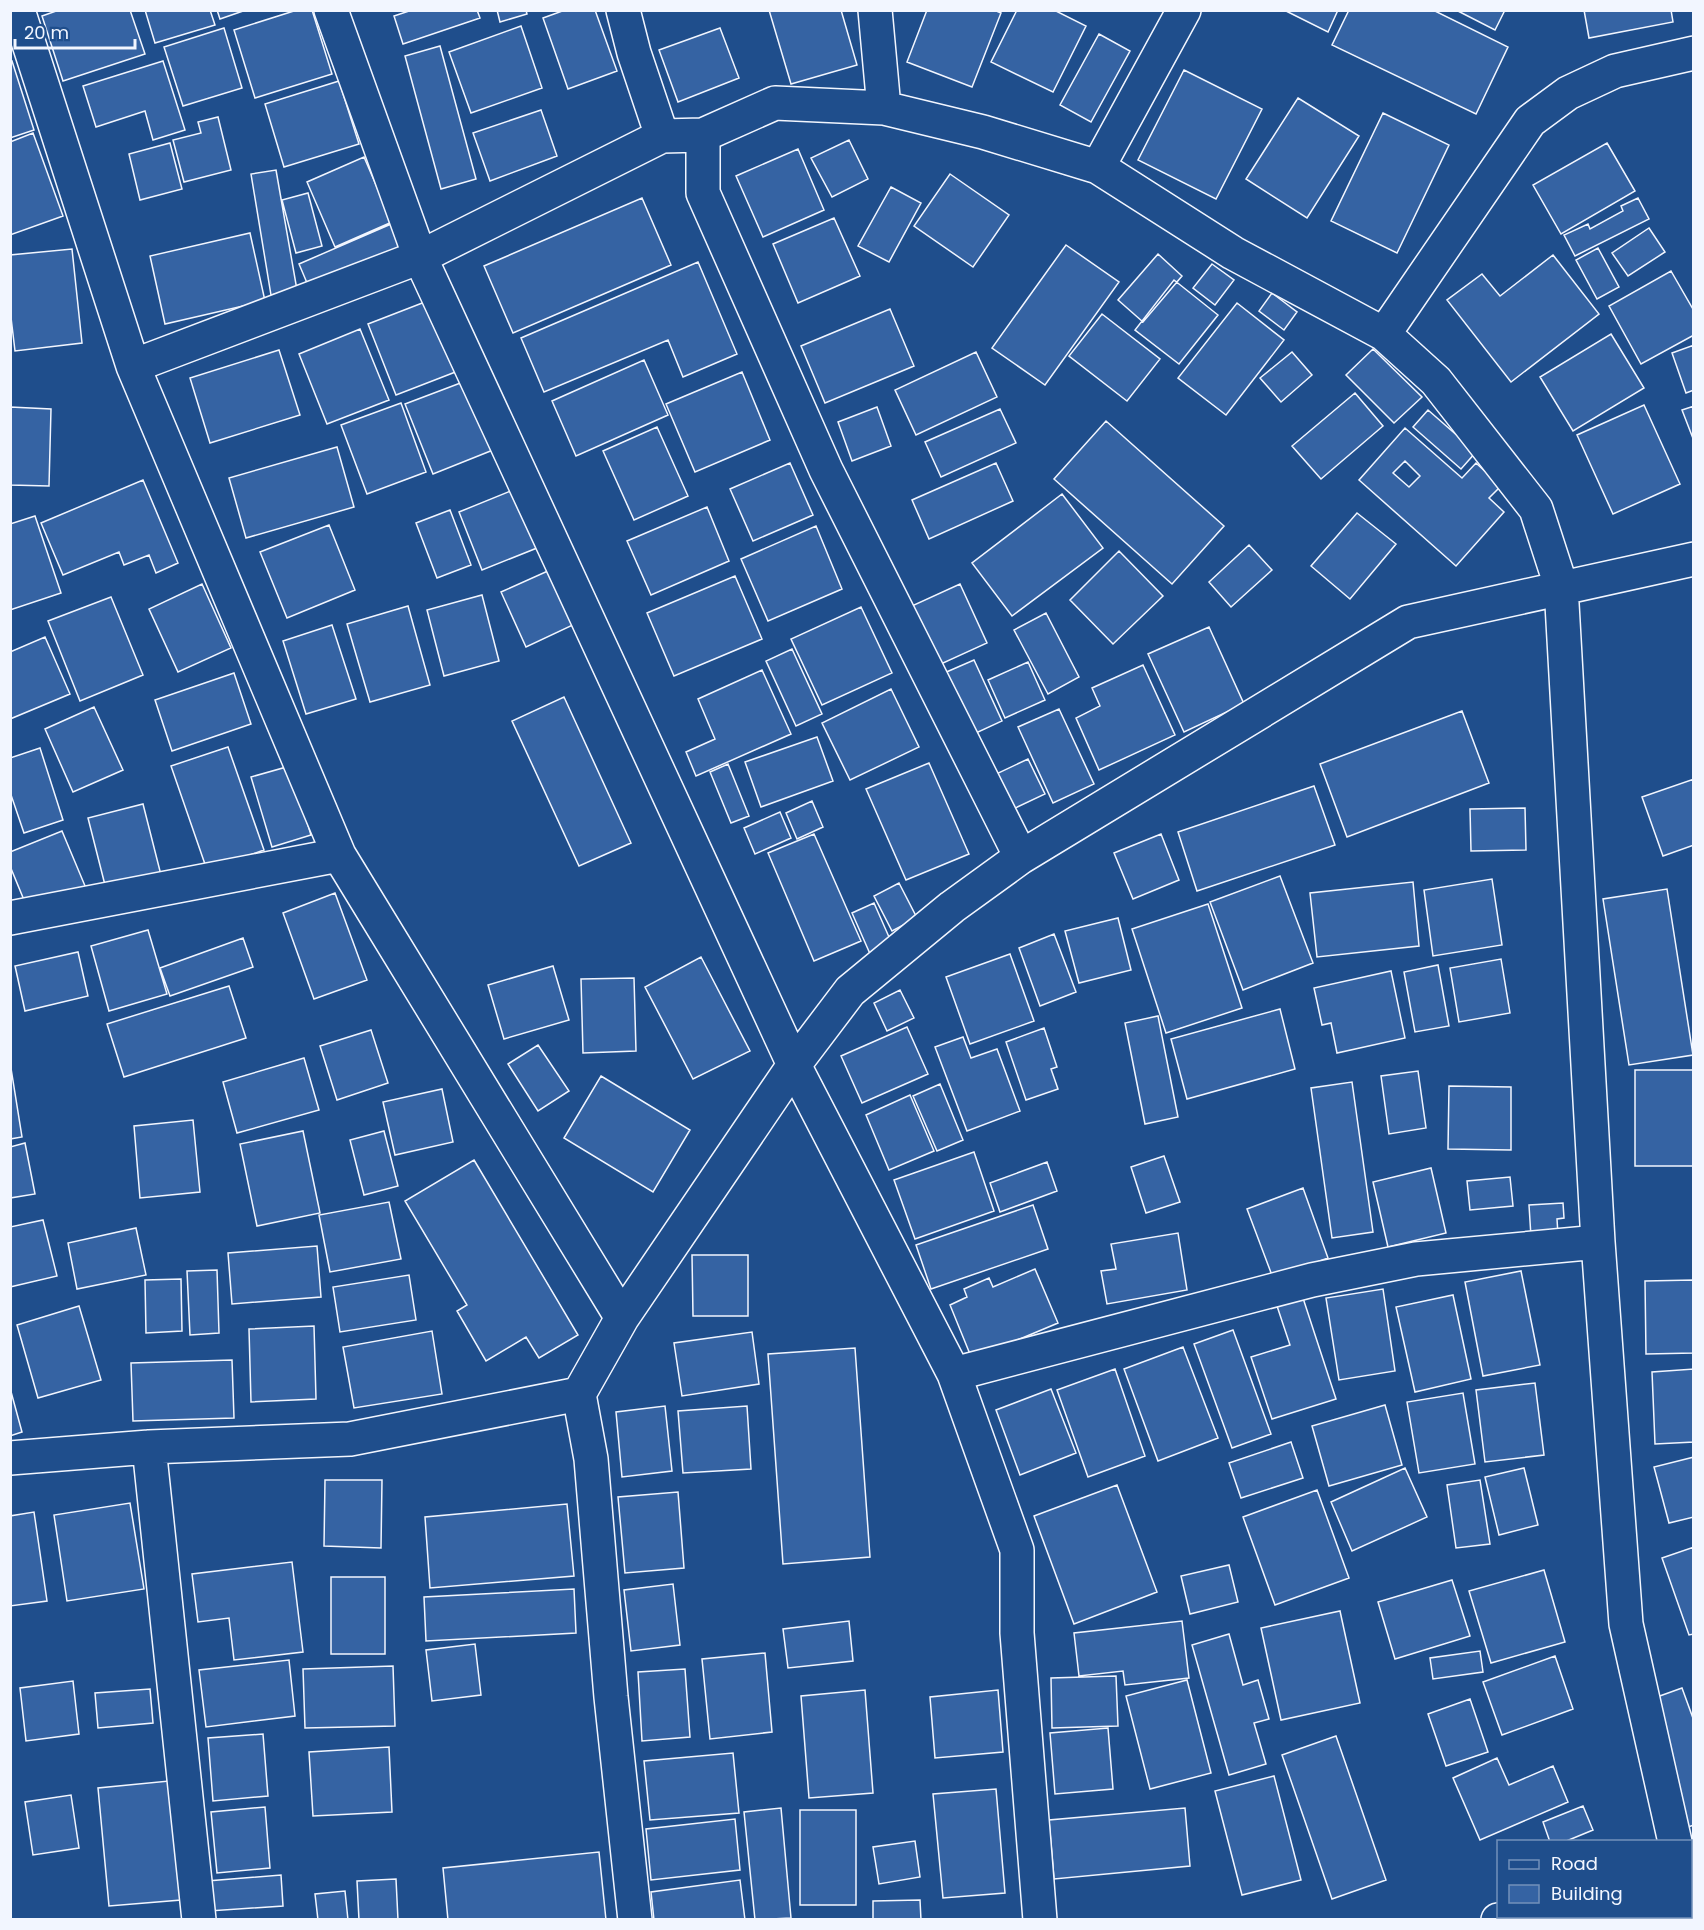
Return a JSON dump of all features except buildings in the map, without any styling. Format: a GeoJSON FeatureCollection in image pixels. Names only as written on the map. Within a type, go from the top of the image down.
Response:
{"type":"FeatureCollection","features":[{"type":"Feature","properties":{"kind":"street"},"geometry":{"type":"LineString","coordinates":[[18,10],[133,366],[339,855],[622,1318]]}},
{"type":"Feature","properties":{"kind":"street"},"geometry":{"type":"LineString","coordinates":[[331,10],[420,257],[794,1065],[954,1374],[1017,1550],[1017,1633],[1040,1920]]}},
{"type":"Feature","properties":{"kind":"street"},"geometry":{"type":"LineString","coordinates":[[623,10],[634,53],[662,136]]}},
{"type":"Feature","properties":{"kind":"street"},"geometry":{"type":"LineString","coordinates":[[876,10],[884,108]]}},
{"type":"Feature","properties":{"kind":"street"},"geometry":{"type":"LineString","coordinates":[[1098,167],[1184,10]]}},
{"type":"Feature","properties":{"kind":"street"},"geometry":{"type":"LineString","coordinates":[[1384,334],[1530,121],[1568,93],[1615,71],[1694,53]]}},
{"type":"Feature","properties":{"kind":"street"},"geometry":{"type":"LineString","coordinates":[[133,366],[420,257],[662,136],[703,135],[775,104],[884,108],[983,132],[1098,167],[1233,253],[1384,334],[1436,381],[1536,509],[1562,586],[1598,1242],[1626,1624],[1675,1840]]}},
{"type":"Feature","properties":{"kind":"street"},"geometry":{"type":"LineString","coordinates":[[703,135],[703,194],[826,470],[1021,857]]}},
{"type":"Feature","properties":{"kind":"street"},"geometry":{"type":"LineString","coordinates":[[635,1920],[611,1696],[591,1460],[579,1394],[622,1318],[794,1065],[850,991],[952,907],[1021,857],[1408,622],[1562,586],[1694,559]]}},
{"type":"Feature","properties":{"kind":"street"},"geometry":{"type":"LineString","coordinates":[[10,918],[339,855]]}},
{"type":"Feature","properties":{"kind":"street"},"geometry":{"type":"LineString","coordinates":[[954,1374],[1324,1278],[1416,1259],[1598,1242]]}},
{"type":"Feature","properties":{"kind":"street"},"geometry":{"type":"LineString","coordinates":[[10,1458],[149,1447],[350,1439],[579,1394]]}},
{"type":"Feature","properties":{"kind":"street"},"geometry":{"type":"LineString","coordinates":[[149,1447],[199,1920]]}},
{"type":"Feature","properties":{"kind":"street"},"geometry":{"type":"LineString","coordinates":[[1498,1920],[1515,1918]]}}]}
